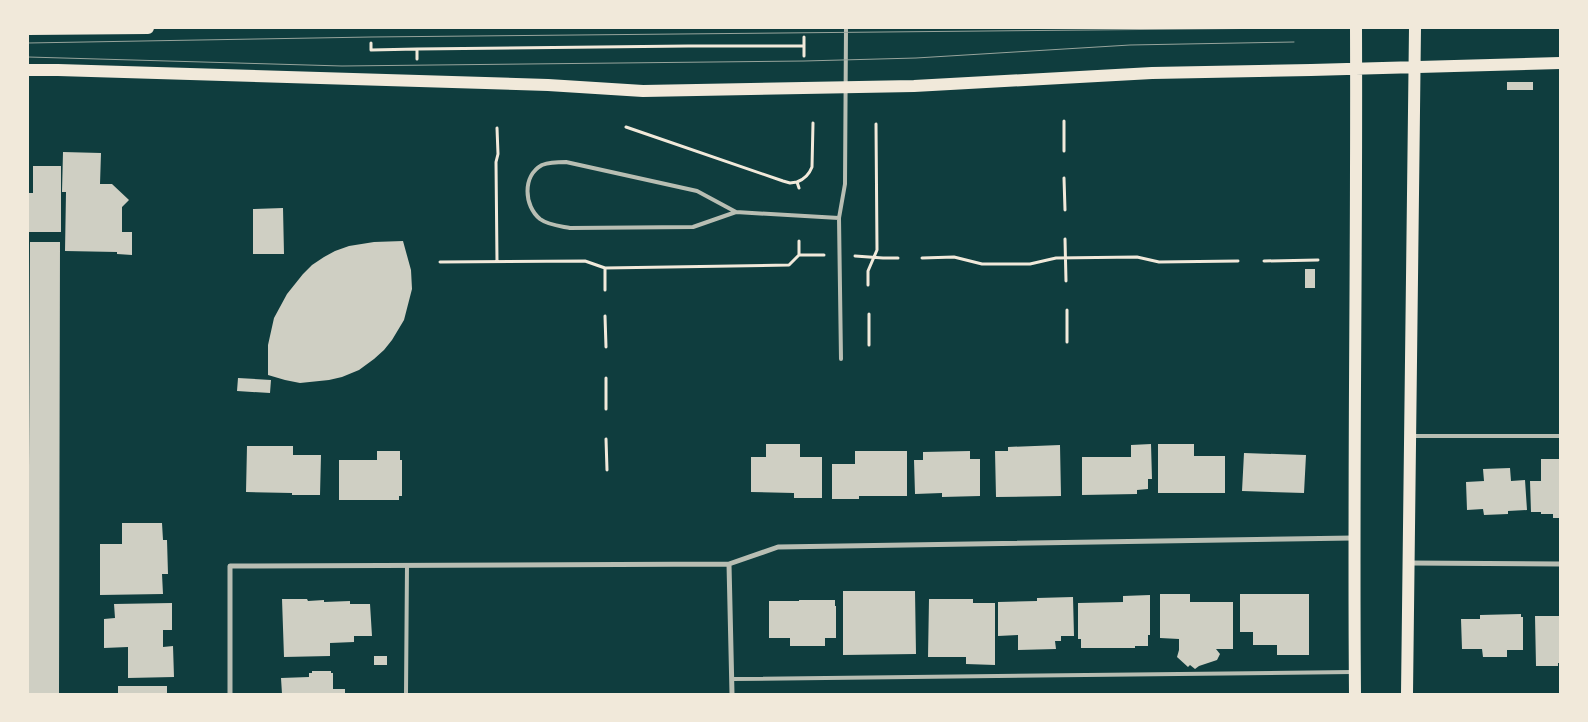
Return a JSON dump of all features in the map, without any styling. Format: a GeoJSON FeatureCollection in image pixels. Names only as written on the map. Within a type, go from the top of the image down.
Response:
{"type":"FeatureCollection","features":[{"type":"Feature","properties":{"kind":"main road"},"geometry":{"type":"LineString","coordinates":[[31,29],[148,28]]}},
{"type":"Feature","properties":{"kind":"main road"},"geometry":{"type":"LineString","coordinates":[[1355,694],[1356,28]]}},
{"type":"Feature","properties":{"kind":"main road"},"geometry":{"type":"LineString","coordinates":[[1407,694],[1415,28]]}},
{"type":"Feature","properties":{"kind":"main road"},"geometry":{"type":"LineString","coordinates":[[28,70],[548,85],[643,91],[949,85],[1161,72],[1560,63]]}},
{"type":"Feature","properties":{"kind":"street"},"geometry":{"type":"LineString","coordinates":[[230,694],[230,566],[729,564],[778,547],[1354,538]]}},
{"type":"Feature","properties":{"kind":"street"},"geometry":{"type":"LineString","coordinates":[[1409,563],[1560,564]]}},
{"type":"Feature","properties":{"kind":"street"},"geometry":{"type":"LineString","coordinates":[[729,564],[732,694]]}},
{"type":"Feature","properties":{"kind":"lane"},"geometry":{"type":"LineString","coordinates":[[840,359],[839,218],[845,184],[844,88],[846,28]]}},
{"type":"Feature","properties":{"kind":"lane"},"geometry":{"type":"LineString","coordinates":[[736,212],[697,191],[566,162],[552,162],[540,166],[527,187],[528,200],[532,211],[542,220],[556,226],[570,228],[693,227],[736,212],[839,218]]}},
{"type":"Feature","properties":{"kind":"lane"},"geometry":{"type":"LineString","coordinates":[[1410,436],[1560,436]]}},
{"type":"Feature","properties":{"kind":"lane"},"geometry":{"type":"LineString","coordinates":[[406,694],[407,565]]}},
{"type":"Feature","properties":{"kind":"lane"},"geometry":{"type":"LineString","coordinates":[[732,679],[1355,672]]}},
{"type":"Feature","properties":{"kind":"path"},"geometry":{"type":"LineString","coordinates":[[804,38],[804,56]]}},
{"type":"Feature","properties":{"kind":"path"},"geometry":{"type":"LineString","coordinates":[[371,43],[371,50],[804,46]]}},
{"type":"Feature","properties":{"kind":"path"},"geometry":{"type":"LineString","coordinates":[[417,49],[417,59]]}},
{"type":"Feature","properties":{"kind":"path"},"geometry":{"type":"LineString","coordinates":[[1064,120],[1064,151]]}},
{"type":"Feature","properties":{"kind":"path"},"geometry":{"type":"LineString","coordinates":[[626,127],[790,183],[804,179],[812,167],[813,123]]}},
{"type":"Feature","properties":{"kind":"path"},"geometry":{"type":"LineString","coordinates":[[868,285],[868,271],[877,250],[876,124]]}},
{"type":"Feature","properties":{"kind":"path"},"geometry":{"type":"LineString","coordinates":[[497,262],[496,162],[498,154],[498,128]]}},
{"type":"Feature","properties":{"kind":"path"},"geometry":{"type":"LineString","coordinates":[[1064,178],[1065,210]]}},
{"type":"Feature","properties":{"kind":"path"},"geometry":{"type":"LineString","coordinates":[[797,182],[798,188]]}},
{"type":"Feature","properties":{"kind":"path"},"geometry":{"type":"LineString","coordinates":[[1065,239],[1066,281]]}},
{"type":"Feature","properties":{"kind":"path"},"geometry":{"type":"LineString","coordinates":[[799,241],[799,255]]}},
{"type":"Feature","properties":{"kind":"path"},"geometry":{"type":"LineString","coordinates":[[440,262],[585,261],[605,268],[789,265],[799,255],[824,255]]}},
{"type":"Feature","properties":{"kind":"path"},"geometry":{"type":"LineString","coordinates":[[854,256],[898,258]]}},
{"type":"Feature","properties":{"kind":"path"},"geometry":{"type":"LineString","coordinates":[[922,258],[954,257],[982,264],[1030,264],[1056,258],[1137,257],[1159,262],[1238,261]]}},
{"type":"Feature","properties":{"kind":"path"},"geometry":{"type":"LineString","coordinates":[[1264,261],[1318,260]]}},
{"type":"Feature","properties":{"kind":"path"},"geometry":{"type":"LineString","coordinates":[[605,268],[605,290]]}},
{"type":"Feature","properties":{"kind":"path"},"geometry":{"type":"LineString","coordinates":[[1067,310],[1067,342]]}},
{"type":"Feature","properties":{"kind":"path"},"geometry":{"type":"LineString","coordinates":[[869,314],[869,344]]}},
{"type":"Feature","properties":{"kind":"path"},"geometry":{"type":"LineString","coordinates":[[605,316],[606,347]]}},
{"type":"Feature","properties":{"kind":"path"},"geometry":{"type":"LineString","coordinates":[[606,378],[606,409]]}},
{"type":"Feature","properties":{"kind":"path"},"geometry":{"type":"LineString","coordinates":[[606,439],[607,470]]}},
{"type":"Feature","properties":{"kind":"building"},"geometry":{"type":"Polygon","coordinates":[[[1507,82],[1533,82],[1533,90],[1507,90],[1507,82]]]}},
{"type":"Feature","properties":{"kind":"building"},"geometry":{"type":"Polygon","coordinates":[[[63,152],[101,153],[100,184],[112,184],[129,200],[122,207],[122,232],[132,232],[132,255],[117,254],[117,252],[65,251],[66,192],[62,192],[63,152]]]}},
{"type":"Feature","properties":{"kind":"building"},"geometry":{"type":"Polygon","coordinates":[[[33,166],[61,166],[61,232],[29,232],[29,193],[33,193],[33,166]]]}},
{"type":"Feature","properties":{"kind":"building"},"geometry":{"type":"Polygon","coordinates":[[[283,208],[284,254],[253,254],[253,209],[283,208]]]}},
{"type":"Feature","properties":{"kind":"building"},"geometry":{"type":"Polygon","coordinates":[[[403,241],[411,270],[412,289],[404,320],[384,350],[359,370],[329,380],[300,383],[268,375],[268,345],[274,318],[287,294],[312,265],[335,251],[349,246],[374,242],[403,241]]]}},
{"type":"Feature","properties":{"kind":"building"},"geometry":{"type":"Polygon","coordinates":[[[30,242],[60,242],[59,694],[28,694],[30,242]]]}},
{"type":"Feature","properties":{"kind":"building"},"geometry":{"type":"Polygon","coordinates":[[[1305,269],[1315,269],[1315,288],[1305,288],[1305,269]]]}},
{"type":"Feature","properties":{"kind":"building"},"geometry":{"type":"Polygon","coordinates":[[[238,378],[271,380],[270,393],[237,391],[238,378]]]}},
{"type":"Feature","properties":{"kind":"building"},"geometry":{"type":"Polygon","coordinates":[[[766,444],[800,444],[800,457],[822,457],[822,498],[794,498],[794,493],[751,492],[751,457],[766,457],[766,444]]]}},
{"type":"Feature","properties":{"kind":"building"},"geometry":{"type":"Polygon","coordinates":[[[1151,444],[1152,479],[1148,479],[1148,489],[1137,490],[1137,494],[1082,495],[1082,457],[1131,457],[1131,445],[1151,444]]]}},
{"type":"Feature","properties":{"kind":"building"},"geometry":{"type":"Polygon","coordinates":[[[1158,444],[1194,444],[1194,456],[1225,456],[1225,493],[1158,493],[1158,444]]]}},
{"type":"Feature","properties":{"kind":"building"},"geometry":{"type":"Polygon","coordinates":[[[1060,445],[1061,496],[996,497],[995,451],[1008,451],[1008,447],[1060,445]]]}},
{"type":"Feature","properties":{"kind":"building"},"geometry":{"type":"Polygon","coordinates":[[[247,446],[293,446],[293,455],[321,455],[320,495],[246,492],[247,446]]]}},
{"type":"Feature","properties":{"kind":"building"},"geometry":{"type":"Polygon","coordinates":[[[377,451],[400,451],[400,460],[402,460],[402,496],[399,496],[399,500],[339,500],[339,460],[377,460],[377,451]]]}},
{"type":"Feature","properties":{"kind":"building"},"geometry":{"type":"Polygon","coordinates":[[[855,451],[907,451],[907,496],[859,496],[859,499],[832,499],[832,464],[855,464],[855,451]]]}},
{"type":"Feature","properties":{"kind":"building"},"geometry":{"type":"Polygon","coordinates":[[[970,451],[970,459],[980,459],[980,496],[942,497],[942,493],[915,494],[914,460],[923,460],[923,452],[970,451]]]}},
{"type":"Feature","properties":{"kind":"building"},"geometry":{"type":"Polygon","coordinates":[[[1244,453],[1306,455],[1304,493],[1242,491],[1244,453]]]}},
{"type":"Feature","properties":{"kind":"building"},"geometry":{"type":"Polygon","coordinates":[[[1541,459],[1560,459],[1560,518],[1553,518],[1553,514],[1531,512],[1530,481],[1541,481],[1541,459]]]}},
{"type":"Feature","properties":{"kind":"building"},"geometry":{"type":"Polygon","coordinates":[[[1510,468],[1511,481],[1525,480],[1527,510],[1508,511],[1508,514],[1484,515],[1483,509],[1467,510],[1466,482],[1484,481],[1483,469],[1510,468]]]}},
{"type":"Feature","properties":{"kind":"building"},"geometry":{"type":"Polygon","coordinates":[[[122,523],[162,523],[163,540],[167,540],[168,574],[162,574],[163,594],[100,595],[100,544],[122,544],[122,523]]]}},
{"type":"Feature","properties":{"kind":"building"},"geometry":{"type":"Polygon","coordinates":[[[843,591],[915,591],[916,654],[843,655],[843,591]]]}},
{"type":"Feature","properties":{"kind":"building"},"geometry":{"type":"Polygon","coordinates":[[[1160,594],[1190,594],[1190,602],[1233,602],[1233,649],[1216,649],[1220,654],[1217,660],[1195,669],[1190,665],[1188,667],[1177,657],[1179,639],[1160,638],[1160,594]]]}},
{"type":"Feature","properties":{"kind":"building"},"geometry":{"type":"Polygon","coordinates":[[[1240,594],[1309,594],[1309,655],[1277,655],[1277,645],[1253,645],[1253,632],[1240,632],[1240,594]]]}},
{"type":"Feature","properties":{"kind":"building"},"geometry":{"type":"Polygon","coordinates":[[[1150,595],[1150,635],[1148,635],[1148,646],[1135,646],[1135,648],[1081,648],[1081,639],[1078,639],[1078,603],[1123,602],[1123,596],[1150,595]]]}},
{"type":"Feature","properties":{"kind":"building"},"geometry":{"type":"Polygon","coordinates":[[[1073,597],[1074,636],[1061,636],[1061,641],[1055,641],[1056,649],[1018,650],[1018,635],[998,636],[998,602],[1037,601],[1037,598],[1073,597]]]}},
{"type":"Feature","properties":{"kind":"building"},"geometry":{"type":"Polygon","coordinates":[[[282,599],[324,600],[324,602],[350,601],[350,604],[370,604],[372,636],[354,636],[354,642],[330,643],[330,656],[284,657],[282,599]]]}},
{"type":"Feature","properties":{"kind":"building"},"geometry":{"type":"Polygon","coordinates":[[[929,599],[973,599],[973,603],[995,603],[995,665],[966,664],[966,657],[928,657],[929,599]]]}},
{"type":"Feature","properties":{"kind":"building"},"geometry":{"type":"Polygon","coordinates":[[[835,600],[836,638],[825,638],[825,646],[790,646],[790,638],[769,638],[769,601],[835,600]]]}},
{"type":"Feature","properties":{"kind":"building"},"geometry":{"type":"Polygon","coordinates":[[[172,603],[172,630],[163,630],[163,647],[173,646],[174,677],[128,678],[128,647],[104,648],[104,619],[115,618],[114,604],[172,603]]]}},
{"type":"Feature","properties":{"kind":"building"},"geometry":{"type":"Polygon","coordinates":[[[1521,614],[1521,617],[1523,617],[1523,650],[1507,650],[1507,657],[1483,657],[1482,649],[1462,649],[1461,619],[1480,619],[1480,615],[1521,614]]]}},
{"type":"Feature","properties":{"kind":"building"},"geometry":{"type":"Polygon","coordinates":[[[1535,616],[1560,616],[1560,663],[1558,663],[1558,666],[1536,666],[1535,616]]]}},
{"type":"Feature","properties":{"kind":"building"},"geometry":{"type":"Polygon","coordinates":[[[374,656],[387,656],[387,665],[374,665],[374,656]]]}},
{"type":"Feature","properties":{"kind":"building"},"geometry":{"type":"Polygon","coordinates":[[[312,671],[331,671],[333,673],[333,689],[345,689],[345,694],[282,694],[281,678],[309,677],[309,673],[312,673],[312,671]]]}},
{"type":"Feature","properties":{"kind":"building"},"geometry":{"type":"Polygon","coordinates":[[[118,686],[167,686],[167,694],[118,694],[118,686]]]}},
{"type":"Feature","properties":{"kind":"tram line"},"geometry":{"type":"LineString","coordinates":[[28,43],[371,37],[1294,28]]}},
{"type":"Feature","properties":{"kind":"tram line"},"geometry":{"type":"LineString","coordinates":[[28,57],[342,66],[804,61],[916,58],[1130,45],[1294,42]]}}]}
